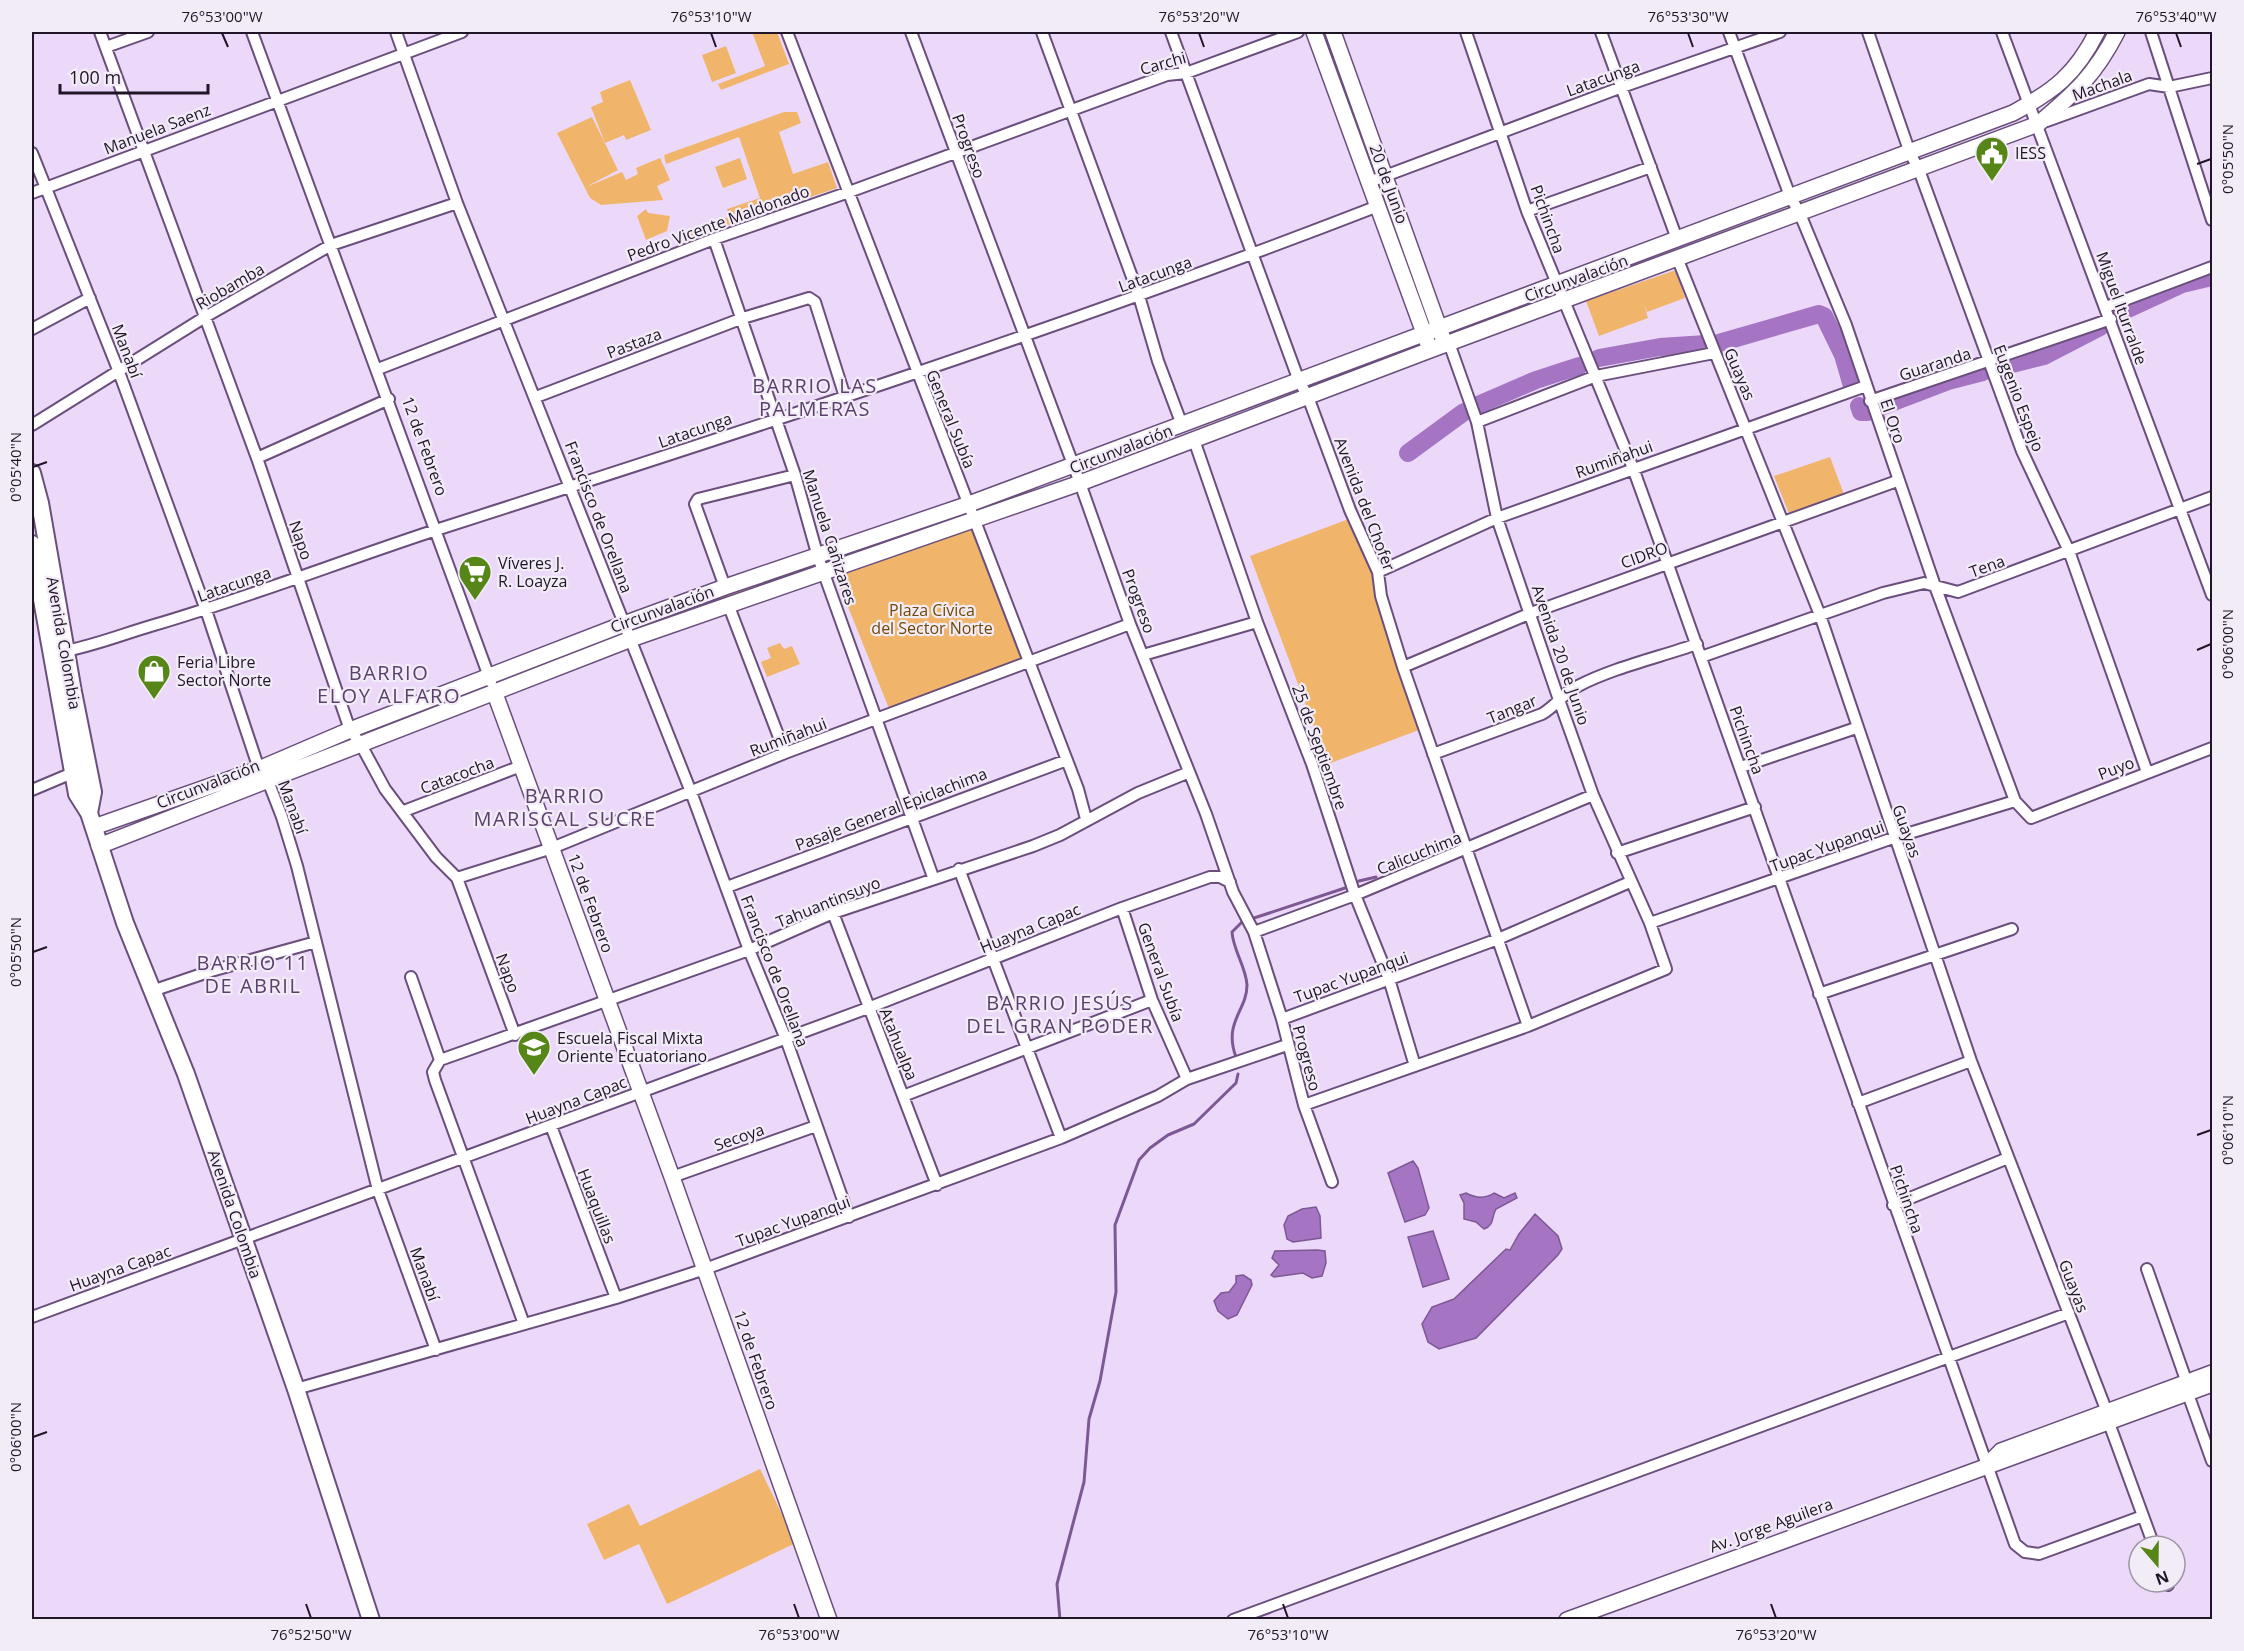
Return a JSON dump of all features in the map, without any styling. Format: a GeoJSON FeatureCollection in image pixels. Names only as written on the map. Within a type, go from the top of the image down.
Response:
{"type":"FeatureCollection","features":[{"type":"Feature","properties":{"kind":"main road","name":"20 de Junio"},"geometry":{"type":"LineString","coordinates":[[1314,32],[1428,342]]}},
{"type":"Feature","properties":{"kind":"main road","name":"20 de Junio"},"geometry":{"type":"LineString","coordinates":[[1333,32],[1447,344]]}},
{"type":"Feature","properties":{"kind":"main road","name":"Circunvalación"},"geometry":{"type":"LineString","coordinates":[[92,820],[263,775],[360,743],[631,639],[976,521],[1308,397],[1428,342],[1440,329],[2013,113],[2051,92],[2085,55],[2097,32]]}},
{"type":"Feature","properties":{"kind":"main road","name":"Circunvalación"},"geometry":{"type":"LineString","coordinates":[[99,846],[263,775],[350,730],[488,675],[725,586],[818,557],[969,504],[1299,381],[1428,342],[1447,344],[2038,124],[2083,86],[2117,32]]}},
{"type":"Feature","properties":{"kind":"main road","name":"Avenida Colombia"},"geometry":{"type":"LineString","coordinates":[[32,473],[40,503],[58,652]]}},
{"type":"Feature","properties":{"kind":"main road","name":"Avenida Colombia"},"geometry":{"type":"LineString","coordinates":[[32,544],[58,652],[80,770],[77,794],[92,820],[124,923],[186,1074],[296,1389],[371,1620]]}},
{"type":"Feature","properties":{"kind":"main road","name":"12 de Febrero"},"geometry":{"type":"LineString","coordinates":[[494,691],[672,1176],[829,1620]]}},
{"type":"Feature","properties":{"kind":"main road","name":"Av. Jorge Aguilera"},"geometry":{"type":"LineString","coordinates":[[1567,1620],[1987,1465],[2001,1451],[2108,1418],[2187,1388],[2212,1373]]}},
{"type":"Feature","properties":{"kind":"main road","name":"Av. Jorge Aguilera"},"geometry":{"type":"LineString","coordinates":[[2187,1388],[2212,1384]]}},
{"type":"Feature","properties":{"kind":"street","name":"Napo"},"geometry":{"type":"LineString","coordinates":[[100,32],[257,459],[350,730],[360,743],[385,789],[436,858],[457,878],[515,1035]]}},
{"type":"Feature","properties":{"kind":"street"},"geometry":{"type":"LineString","coordinates":[[106,47],[148,32]]}},
{"type":"Feature","properties":{"kind":"street","name":"12 de Febrero"},"geometry":{"type":"LineString","coordinates":[[252,32],[378,369],[494,691]]}},
{"type":"Feature","properties":{"kind":"street","name":"Francisco de Orellana"},"geometry":{"type":"LineString","coordinates":[[396,32],[457,203],[572,488],[691,792],[749,950],[786,1039],[849,1217]]}},
{"type":"Feature","properties":{"kind":"street","name":"Manuela Saenz"},"geometry":{"type":"LineString","coordinates":[[32,193],[462,32]]}},
{"type":"Feature","properties":{"kind":"street","name":"General Subía"},"geometry":{"type":"LineString","coordinates":[[788,32],[917,374],[1067,760],[1086,819]]}},
{"type":"Feature","properties":{"kind":"street","name":"Progreso"},"geometry":{"type":"LineString","coordinates":[[912,32],[955,154],[1080,483],[1130,624],[1230,882],[1254,932],[1282,1019],[1287,1045],[1305,1105],[1332,1182]]}},
{"type":"Feature","properties":{"kind":"street"},"geometry":{"type":"LineString","coordinates":[[1042,32],[1139,296],[1158,362],[1182,424]]}},
{"type":"Feature","properties":{"kind":"street","name":"Avenida del Chofer"},"geometry":{"type":"LineString","coordinates":[[1171,32],[1299,381],[1308,397],[1350,510],[1378,573],[1381,596],[1403,667],[1528,1026]]}},
{"type":"Feature","properties":{"kind":"street","name":"Carchi"},"geometry":{"type":"LineString","coordinates":[[1070,110],[1167,75],[1186,73],[1298,32]]}},
{"type":"Feature","properties":{"kind":"street","name":"Pichincha"},"geometry":{"type":"LineString","coordinates":[[1466,32],[1527,211],[1633,468],[1697,644],[1893,1205],[2015,1544],[2029,1554],[2044,1552],[2143,1516]]}},
{"type":"Feature","properties":{"kind":"street"},"geometry":{"type":"LineString","coordinates":[[1601,32],[1677,239]]}},
{"type":"Feature","properties":{"kind":"street","name":"El Oro"},"geometry":{"type":"LineString","coordinates":[[1730,32],[1790,196],[1800,214],[1845,325],[1935,586],[2015,801],[2031,818]]}},
{"type":"Feature","properties":{"kind":"street","name":"Latacunga"},"geometry":{"type":"LineString","coordinates":[[1369,182],[1501,131],[1780,32]]}},
{"type":"Feature","properties":{"kind":"street","name":"Eugenio Espejo"},"geometry":{"type":"LineString","coordinates":[[1868,32],[1910,153],[1919,170],[2022,451],[2068,552],[2147,772]]}},
{"type":"Feature","properties":{"kind":"street","name":"Miguel Iturralde"},"geometry":{"type":"LineString","coordinates":[[2002,32],[2111,319],[2212,595]]}},
{"type":"Feature","properties":{"kind":"street"},"geometry":{"type":"LineString","coordinates":[[2151,32],[2212,220]]}},
{"type":"Feature","properties":{"kind":"street","name":"Machala"},"geometry":{"type":"LineString","coordinates":[[2038,124],[2149,84],[2169,87],[2212,78]]}},
{"type":"Feature","properties":{"kind":"street","name":"Pedro Vicente Maldonado"},"geometry":{"type":"LineString","coordinates":[[378,369],[714,238],[955,154],[1070,110]]}},
{"type":"Feature","properties":{"kind":"street","name":"Manabí"},"geometry":{"type":"LineString","coordinates":[[32,153],[119,372],[206,610],[263,775],[282,817],[378,1190],[436,1350]]}},
{"type":"Feature","properties":{"kind":"street"},"geometry":{"type":"LineString","coordinates":[[1527,211],[1652,167]]}},
{"type":"Feature","properties":{"kind":"street","name":"Riobamba"},"geometry":{"type":"LineString","coordinates":[[32,425],[206,317],[331,245],[457,203]]}},
{"type":"Feature","properties":{"kind":"street","name":"Latacunga"},"geometry":{"type":"LineString","coordinates":[[58,652],[206,610],[436,530],[572,488],[917,374],[1139,296],[1378,206]]}},
{"type":"Feature","properties":{"kind":"street","name":"Manuela Cañizares"},"geometry":{"type":"LineString","coordinates":[[714,238],[795,475],[823,572],[933,877]]}},
{"type":"Feature","properties":{"kind":"street","name":"Guayas"},"geometry":{"type":"LineString","coordinates":[[1677,260],[1820,615],[1893,838],[1936,954],[1971,1061],[2069,1313],[2150,1534]]}},
{"type":"Feature","properties":{"kind":"street"},"geometry":{"type":"LineString","coordinates":[[2106,307],[2212,267]]}},
{"type":"Feature","properties":{"kind":"street"},"geometry":{"type":"LineString","coordinates":[[32,329],[90,298]]}},
{"type":"Feature","properties":{"kind":"street","name":"Pastaza"},"geometry":{"type":"LineString","coordinates":[[536,397],[743,318],[809,298],[815,302],[845,397]]}},
{"type":"Feature","properties":{"kind":"street","name":"Guaranda"},"geometry":{"type":"LineString","coordinates":[[1870,400],[1989,362],[2111,319]]}},
{"type":"Feature","properties":{"kind":"street","name":"Avenida 20 de Junio"},"geometry":{"type":"LineString","coordinates":[[1447,344],[1477,422],[1497,518],[1532,613],[1558,697],[1593,795],[1650,923],[1666,969],[1528,1026]]}},
{"type":"Feature","properties":{"kind":"street"},"geometry":{"type":"LineString","coordinates":[[1477,422],[1540,395],[1596,376],[1714,353]]}},
{"type":"Feature","properties":{"kind":"street","name":"Rumiñahui"},"geometry":{"type":"LineString","coordinates":[[1378,573],[1497,518],[1866,386]]}},
{"type":"Feature","properties":{"kind":"street"},"geometry":{"type":"LineString","coordinates":[[257,459],[389,399]]}},
{"type":"Feature","properties":{"kind":"street","name":"25 de Septiembre"},"geometry":{"type":"LineString","coordinates":[[1194,440],[1257,622],[1312,764],[1355,896],[1389,980],[1415,1066]]}},
{"type":"Feature","properties":{"kind":"street"},"geometry":{"type":"LineString","coordinates":[[725,586],[695,504],[698,499],[795,475]]}},
{"type":"Feature","properties":{"kind":"street","name":"CIDRO"},"geometry":{"type":"LineString","coordinates":[[1403,667],[1532,613],[1667,562],[1898,480]]}},
{"type":"Feature","properties":{"kind":"street","name":"Tena"},"geometry":{"type":"LineString","coordinates":[[1701,657],[1883,593],[1924,583],[1958,592],[2212,497]]}},
{"type":"Feature","properties":{"kind":"street"},"geometry":{"type":"LineString","coordinates":[[728,604],[785,753]]}},
{"type":"Feature","properties":{"kind":"street"},"geometry":{"type":"LineString","coordinates":[[1143,655],[1257,622]]}},
{"type":"Feature","properties":{"kind":"street","name":"Rumiñahui"},"geometry":{"type":"LineString","coordinates":[[457,878],[552,848],[785,753],[1130,624]]}},
{"type":"Feature","properties":{"kind":"street","name":"Tangar"},"geometry":{"type":"LineString","coordinates":[[1433,754],[1542,714],[1552,708],[1558,697],[1580,685],[1697,644]]}},
{"type":"Feature","properties":{"kind":"street"},"geometry":{"type":"LineString","coordinates":[[1741,767],[1856,728]]}},
{"type":"Feature","properties":{"kind":"street","name":"Puyo"},"geometry":{"type":"LineString","coordinates":[[2031,818],[2212,748]]}},
{"type":"Feature","properties":{"kind":"street","name":"Pasaje General Epiclachima"},"geometry":{"type":"LineString","coordinates":[[727,887],[1067,760]]}},
{"type":"Feature","properties":{"kind":"street","name":"Catacocha"},"geometry":{"type":"LineString","coordinates":[[404,812],[520,766]]}},
{"type":"Feature","properties":{"kind":"street"},"geometry":{"type":"LineString","coordinates":[[32,790],[80,770]]}},
{"type":"Feature","properties":{"kind":"street","name":"Tahuantinsuyo"},"geometry":{"type":"LineString","coordinates":[[440,1060],[749,950],[833,914],[933,877],[1060,835],[1086,819],[1187,773]]}},
{"type":"Feature","properties":{"kind":"street","name":"Calicuchima"},"geometry":{"type":"LineString","coordinates":[[1254,932],[1355,896],[1593,795]]}},
{"type":"Feature","properties":{"kind":"street","name":"Tupac Yupanqui"},"geometry":{"type":"LineString","coordinates":[[1650,923],[1893,838],[2015,801]]}},
{"type":"Feature","properties":{"kind":"street"},"geometry":{"type":"LineString","coordinates":[[1617,853],[1755,807]]}},
{"type":"Feature","properties":{"kind":"street"},"geometry":{"type":"LineString","coordinates":[[1210,877],[1217,866],[1220,854]]}},
{"type":"Feature","properties":{"kind":"street"},"geometry":{"type":"LineString","coordinates":[[959,869],[1061,1138]]}},
{"type":"Feature","properties":{"kind":"street"},"geometry":{"type":"LineString","coordinates":[[1210,877],[1220,877],[1230,882]]}},
{"type":"Feature","properties":{"kind":"street","name":"Huayna Capac"},"geometry":{"type":"LineString","coordinates":[[32,1317],[786,1039],[1122,908],[1210,877]]}},
{"type":"Feature","properties":{"kind":"street","name":"Tupac Yupanqui"},"geometry":{"type":"LineString","coordinates":[[1282,1019],[1498,939],[1630,882]]}},
{"type":"Feature","properties":{"kind":"street","name":"General Subía"},"geometry":{"type":"LineString","coordinates":[[1122,908],[1152,1000],[1187,1079]]}},
{"type":"Feature","properties":{"kind":"street","name":"Atahualpa"},"geometry":{"type":"LineString","coordinates":[[833,914],[937,1185]]}},
{"type":"Feature","properties":{"kind":"street"},"geometry":{"type":"LineString","coordinates":[[1819,994],[2012,929]]}},
{"type":"Feature","properties":{"kind":"street"},"geometry":{"type":"LineString","coordinates":[[152,992],[211,971],[316,942]]}},
{"type":"Feature","properties":{"kind":"street"},"geometry":{"type":"LineString","coordinates":[[411,977],[440,1060],[435,1065],[435,1080],[524,1324]]}},
{"type":"Feature","properties":{"kind":"street"},"geometry":{"type":"LineString","coordinates":[[903,1096],[1152,1000]]}},
{"type":"Feature","properties":{"kind":"street"},"geometry":{"type":"LineString","coordinates":[[1305,1105],[1528,1026]]}},
{"type":"Feature","properties":{"kind":"street","name":"Tupac Yupanqui"},"geometry":{"type":"LineString","coordinates":[[296,1389],[616,1298],[705,1269],[1061,1138],[1158,1096],[1187,1079],[1287,1045]]}},
{"type":"Feature","properties":{"kind":"street"},"geometry":{"type":"LineString","coordinates":[[1857,1103],[1971,1061]]}},
{"type":"Feature","properties":{"kind":"street","name":"Huaquillas"},"geometry":{"type":"LineString","coordinates":[[551,1126],[616,1298]]}},
{"type":"Feature","properties":{"kind":"street","name":"Secoya"},"geometry":{"type":"LineString","coordinates":[[672,1176],[816,1126]]}},
{"type":"Feature","properties":{"kind":"street"},"geometry":{"type":"LineString","coordinates":[[1893,1205],[2008,1158]]}},
{"type":"Feature","properties":{"kind":"street"},"geometry":{"type":"LineString","coordinates":[[2147,1269],[2212,1461]]}},
{"type":"Feature","properties":{"kind":"street"},"geometry":{"type":"LineString","coordinates":[[1233,1620],[2069,1313]]}},
{"type":"Feature","properties":{"kind":"green space"},"geometry":{"type":"Polygon","coordinates":[[[752,32],[777,32],[789,64],[721,90],[718,84],[765,66],[752,32]]]}},
{"type":"Feature","properties":{"kind":"green space"},"geometry":{"type":"Polygon","coordinates":[[[726,46],[736,73],[712,82],[702,55],[726,46]]]}},
{"type":"Feature","properties":{"kind":"green space"},"geometry":{"type":"Polygon","coordinates":[[[630,80],[651,130],[626,140],[624,135],[605,143],[591,107],[603,102],[600,92],[630,80]]]}},
{"type":"Feature","properties":{"kind":"green space"},"geometry":{"type":"Polygon","coordinates":[[[784,112],[797,112],[801,123],[779,132],[793,174],[828,162],[837,188],[681,241],[678,234],[729,217],[727,209],[760,198],[739,137],[666,164],[664,155],[784,112]]]}},
{"type":"Feature","properties":{"kind":"green space"},"geometry":{"type":"Polygon","coordinates":[[[592,117],[618,170],[586,187],[622,172],[626,180],[638,174],[636,168],[660,158],[670,180],[657,186],[663,200],[601,205],[590,198],[557,133],[592,117]]]}},
{"type":"Feature","properties":{"kind":"green space"},"geometry":{"type":"Polygon","coordinates":[[[740,158],[747,179],[723,188],[715,167],[740,158]]]}},
{"type":"Feature","properties":{"kind":"green space"},"geometry":{"type":"Polygon","coordinates":[[[646,209],[648,213],[670,216],[667,231],[646,240],[637,216],[646,209]]]}},
{"type":"Feature","properties":{"kind":"green space"},"geometry":{"type":"Polygon","coordinates":[[[1676,270],[1685,298],[1647,312],[1644,304],[1648,318],[1599,336],[1586,301],[1676,270]]]}},
{"type":"Feature","properties":{"kind":"green space"},"geometry":{"type":"Polygon","coordinates":[[[1830,457],[1845,497],[1790,516],[1774,476],[1830,457]]]}},
{"type":"Feature","properties":{"kind":"green space"},"geometry":{"type":"Polygon","coordinates":[[[1354,517],[1379,580],[1377,598],[1419,730],[1328,764],[1250,556],[1354,517]]]}},
{"type":"Feature","properties":{"kind":"green space","name":"Plaza Cívica del Sector Norte"},"geometry":{"type":"Polygon","coordinates":[[[975,528],[1027,660],[890,711],[836,577],[975,528]]]}},
{"type":"Feature","properties":{"kind":"green space"},"geometry":{"type":"Polygon","coordinates":[[[808,569],[811,577],[637,635],[632,626],[808,569]]]}},
{"type":"Feature","properties":{"kind":"green space"},"geometry":{"type":"Polygon","coordinates":[[[780,643],[784,649],[792,646],[800,664],[767,677],[761,662],[771,658],[767,648],[780,643]]]}},
{"type":"Feature","properties":{"kind":"green space"},"geometry":{"type":"Polygon","coordinates":[[[760,1469],[796,1543],[667,1604],[639,1544],[604,1560],[587,1524],[629,1504],[640,1526],[760,1469]]]}},
{"type":"Feature","properties":{"kind":"shaded area"},"geometry":{"type":"Polygon","coordinates":[[[1413,1161],[1418,1168],[1429,1208],[1425,1215],[1405,1222],[1388,1173],[1413,1161]]]}},
{"type":"Feature","properties":{"kind":"shaded area"},"geometry":{"type":"Polygon","coordinates":[[[1466,1193],[1484,1197],[1494,1193],[1504,1198],[1515,1193],[1517,1198],[1496,1209],[1491,1223],[1484,1229],[1476,1222],[1464,1219],[1464,1203],[1460,1195],[1466,1193]]]}},
{"type":"Feature","properties":{"kind":"shaded area"},"geometry":{"type":"Polygon","coordinates":[[[1316,1207],[1320,1216],[1321,1238],[1293,1242],[1287,1239],[1284,1225],[1288,1216],[1302,1209],[1316,1207]]]}},
{"type":"Feature","properties":{"kind":"shaded area"},"geometry":{"type":"Polygon","coordinates":[[[1535,1214],[1558,1236],[1562,1249],[1558,1255],[1476,1338],[1439,1349],[1428,1342],[1422,1324],[1432,1307],[1454,1299],[1506,1249],[1510,1250],[1535,1214]]]}},
{"type":"Feature","properties":{"kind":"shaded area"},"geometry":{"type":"Polygon","coordinates":[[[1433,1231],[1449,1279],[1423,1287],[1408,1237],[1433,1231]]]}},
{"type":"Feature","properties":{"kind":"shaded area"},"geometry":{"type":"Polygon","coordinates":[[[1275,1251],[1325,1251],[1326,1263],[1322,1276],[1312,1278],[1303,1273],[1274,1277],[1271,1275],[1279,1265],[1272,1258],[1275,1251]]]}},
{"type":"Feature","properties":{"kind":"shaded area"},"geometry":{"type":"Polygon","coordinates":[[[1243,1275],[1251,1280],[1252,1285],[1237,1315],[1228,1319],[1218,1311],[1214,1301],[1221,1293],[1229,1292],[1236,1283],[1236,1276],[1243,1275]]]}},
{"type":"Feature","properties":{"kind":"waterway"},"geometry":{"type":"LineString","coordinates":[[2119,313],[2182,284],[2212,277]]}},
{"type":"Feature","properties":{"kind":"waterway"},"geometry":{"type":"LineString","coordinates":[[1719,343],[1819,314],[1824,316],[1843,355],[1852,386]]}},
{"type":"Feature","properties":{"kind":"waterway"},"geometry":{"type":"LineString","coordinates":[[1996,368],[2044,356],[2100,327]]}},
{"type":"Feature","properties":{"kind":"waterway"},"geometry":{"type":"LineString","coordinates":[[1599,358],[1660,347],[1706,344]]}},
{"type":"Feature","properties":{"kind":"waterway"},"geometry":{"type":"LineString","coordinates":[[1478,405],[1536,380],[1579,366]]}},
{"type":"Feature","properties":{"kind":"waterway"},"geometry":{"type":"LineString","coordinates":[[1880,407],[1948,381],[1983,372]]}},
{"type":"Feature","properties":{"kind":"waterway"},"geometry":{"type":"LineString","coordinates":[[1859,406],[1861,412],[1868,412]]}},
{"type":"Feature","properties":{"kind":"waterway"},"geometry":{"type":"LineString","coordinates":[[1408,453],[1464,412]]}},
{"type":"Feature","properties":{"kind":"waterway"},"geometry":{"type":"LineString","coordinates":[[1392,869],[1436,851],[1456,846]]}},
{"type":"Feature","properties":{"kind":"waterway"},"geometry":{"type":"LineString","coordinates":[[1359,881],[1376,877]]}},
{"type":"Feature","properties":{"kind":"waterway"},"geometry":{"type":"LineString","coordinates":[[1254,918],[1345,888]]}},
{"type":"Feature","properties":{"kind":"waterway"},"geometry":{"type":"LineString","coordinates":[[1236,1057],[1232,1035],[1247,985],[1232,932],[1242,922]]}},
{"type":"Feature","properties":{"kind":"waterway"},"geometry":{"type":"LineString","coordinates":[[1060,1620],[1057,1584],[1084,1482],[1089,1419],[1100,1381],[1116,1292],[1115,1225],[1139,1160],[1150,1148],[1168,1135],[1194,1124],[1236,1083],[1238,1074]]}},
{"type":"Feature","properties":{"kind":"place","name":"IESS"},"geometry":{"type":"Point","coordinates":[1992,182]}},
{"type":"Feature","properties":{"kind":"place","name":"Víveres J. R. Loayza"},"geometry":{"type":"Point","coordinates":[475,601]}},
{"type":"Feature","properties":{"kind":"place","name":"Feria Libre Sector Norte"},"geometry":{"type":"Point","coordinates":[154,700]}},
{"type":"Feature","properties":{"kind":"place","name":"Escuela Fiscal Mixta Oriente Ecuatoriano"},"geometry":{"type":"Point","coordinates":[534,1076]}},
{"type":"Feature","properties":{"kind":"district","name":"BARRIO LAS PALMERAS"},"geometry":{"type":"Point","coordinates":[815,396]}},
{"type":"Feature","properties":{"kind":"district","name":"BARRIO ELOY ALFARO"},"geometry":{"type":"Point","coordinates":[389,684]}},
{"type":"Feature","properties":{"kind":"district","name":"BARRIO MARISCAL SUCRE"},"geometry":{"type":"Point","coordinates":[565,806]}},
{"type":"Feature","properties":{"kind":"district","name":"BARRIO 11 DE ABRIL"},"geometry":{"type":"Point","coordinates":[253,974]}},
{"type":"Feature","properties":{"kind":"district","name":"BARRIO JESÚS DEL GRAN PODER"},"geometry":{"type":"Point","coordinates":[1060,1014]}}]}
